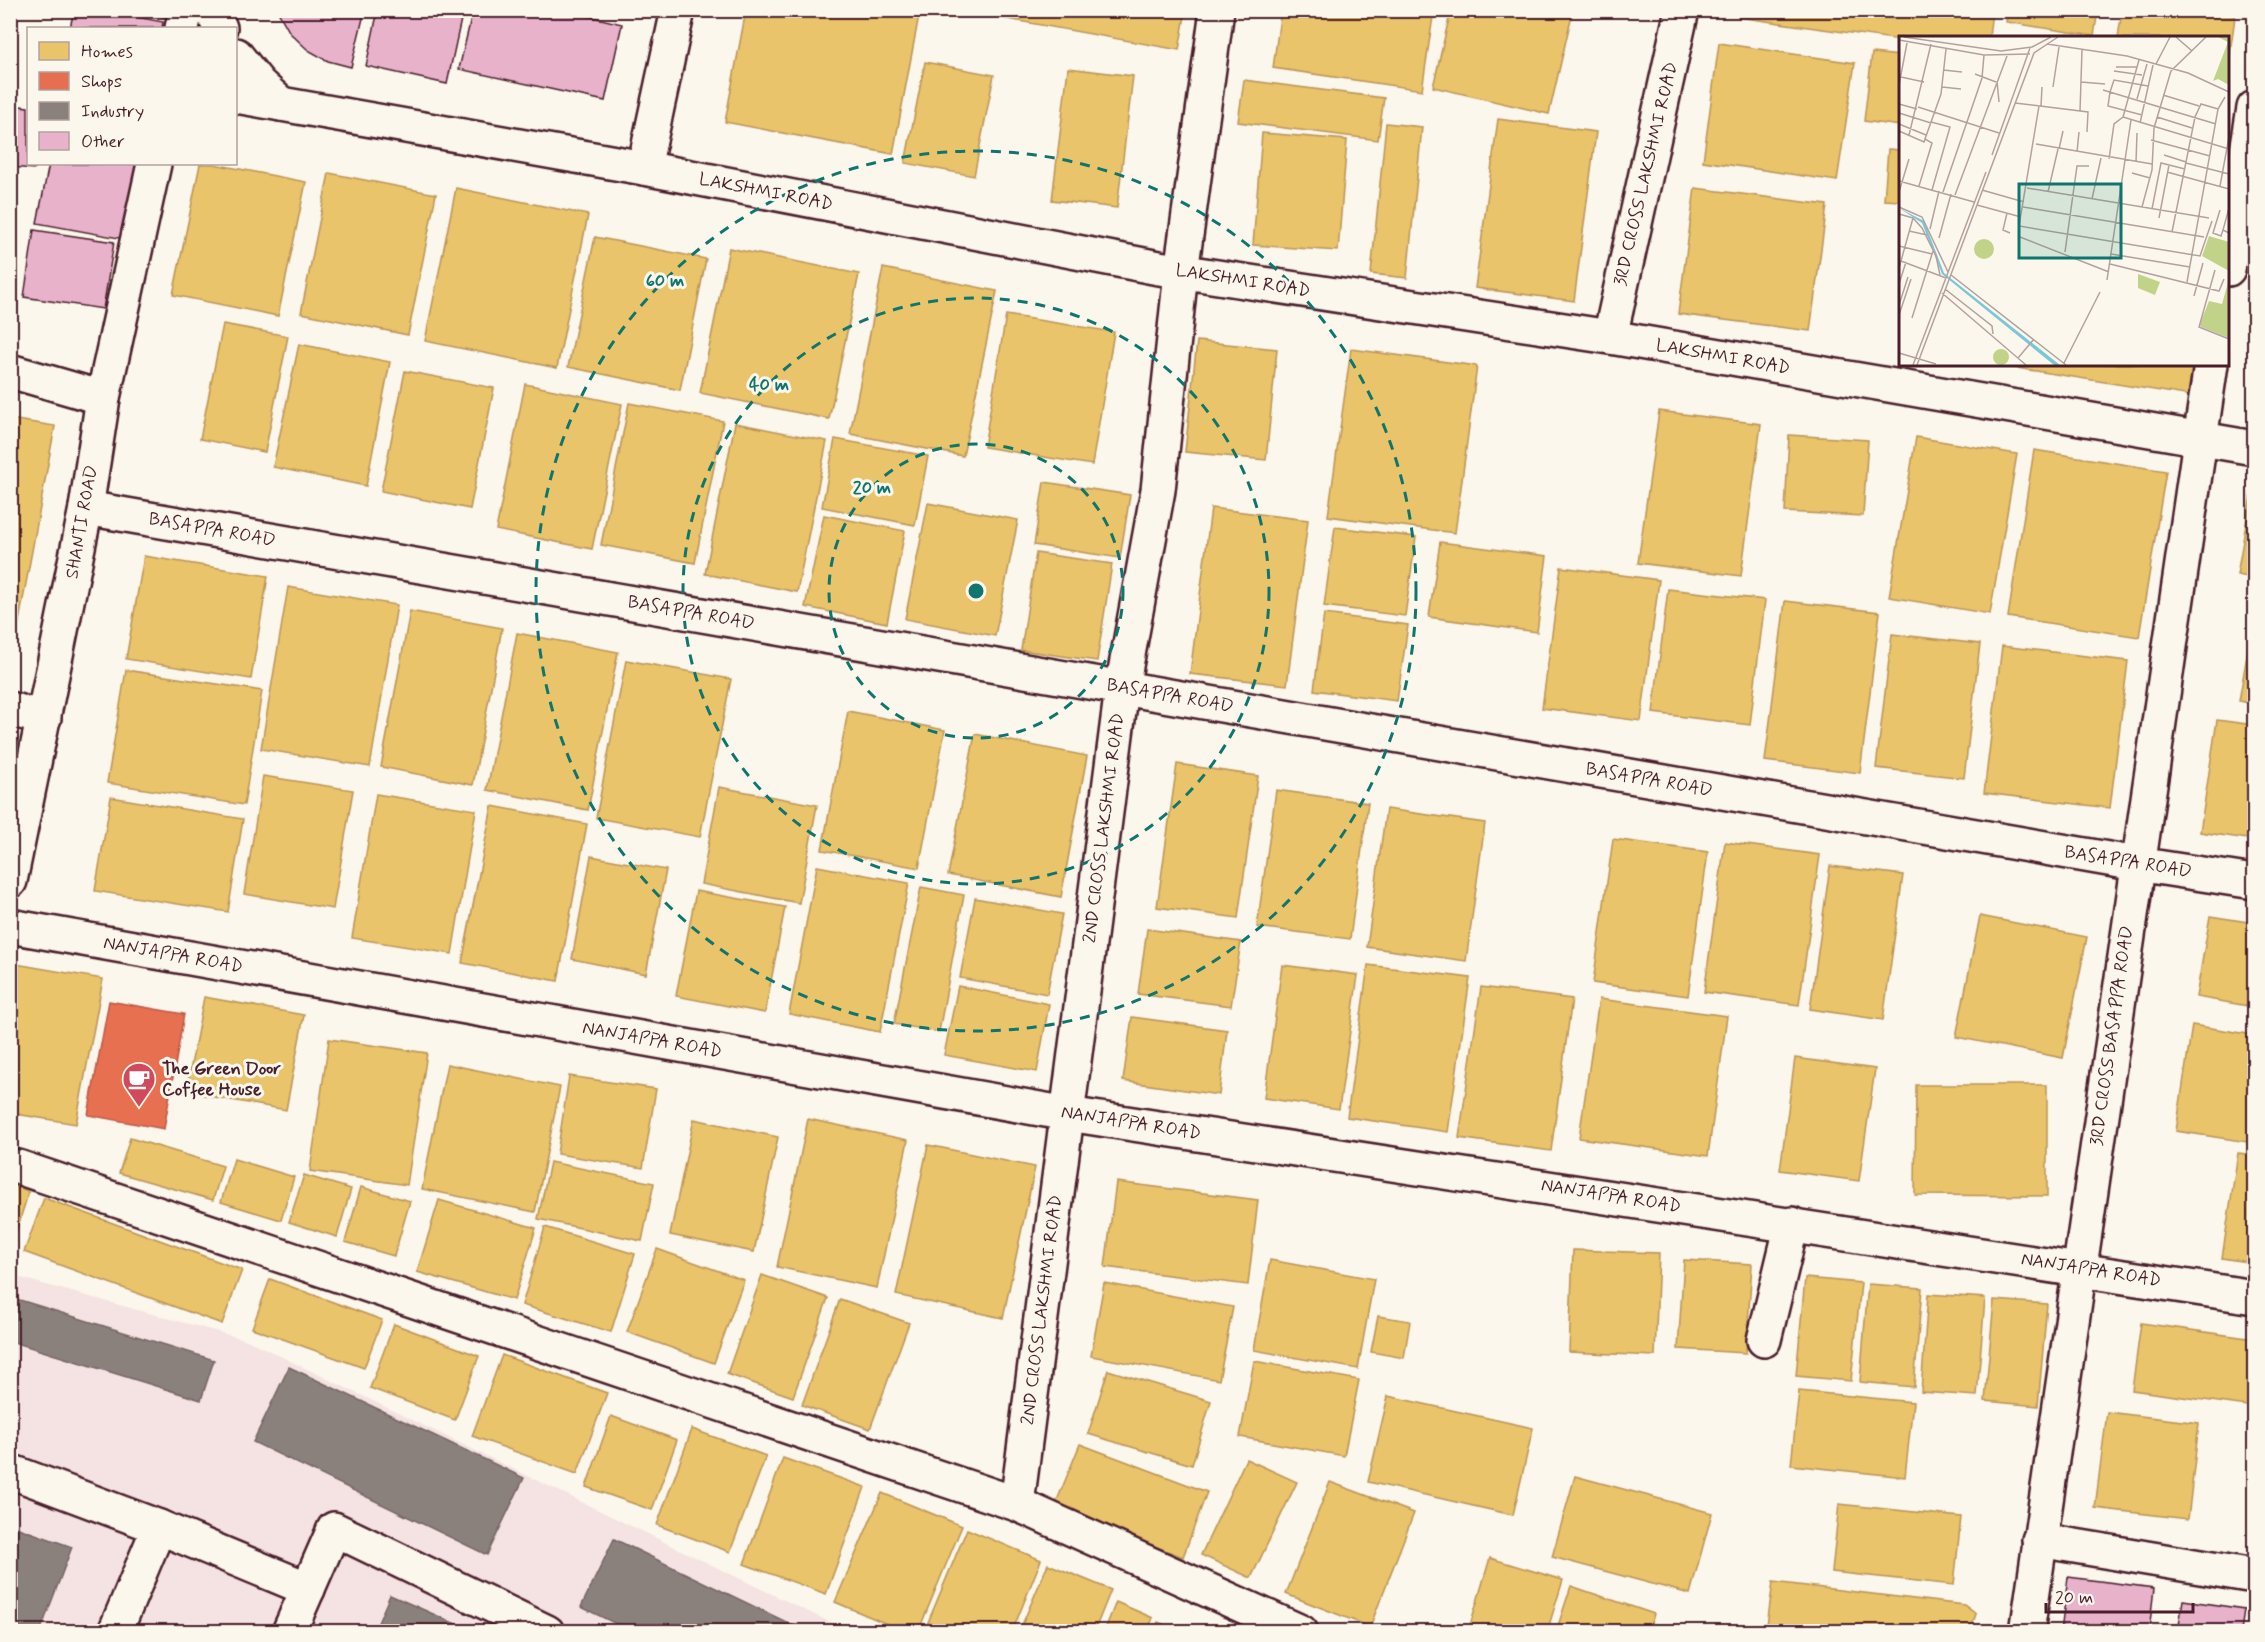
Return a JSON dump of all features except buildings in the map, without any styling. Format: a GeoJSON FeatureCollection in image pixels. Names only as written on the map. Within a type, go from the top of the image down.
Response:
{"type":"FeatureCollection","features":[{"type":"Feature","properties":{"kind":"street"},"geometry":{"type":"LineString","coordinates":[[182,27],[186,10]]}},
{"type":"Feature","properties":{"kind":"street"},"geometry":{"type":"LineString","coordinates":[[212,10],[220,27]]}},
{"type":"Feature","properties":{"kind":"street"},"geometry":{"type":"LineString","coordinates":[[644,168],[678,10]]}},
{"type":"Feature","properties":{"kind":"street","name":"2ND CROSS LAKSHMI ROAD"},"geometry":{"type":"LineString","coordinates":[[1017,1504],[1122,688],[1158,490],[1181,272],[1217,10]]}},
{"type":"Feature","properties":{"kind":"street","name":"3RD CROSS LAKSHMI ROAD"},"geometry":{"type":"LineString","coordinates":[[1610,337],[1682,10]]}},
{"type":"Feature","properties":{"kind":"street"},"geometry":{"type":"LineString","coordinates":[[237,56],[259,84],[281,104]]}},
{"type":"Feature","properties":{"kind":"street","name":"LAKSHMI ROAD"},"geometry":{"type":"LineString","coordinates":[[237,96],[644,168],[1181,272],[1610,337],[2254,448]]}},
{"type":"Feature","properties":{"kind":"street"},"geometry":{"type":"LineString","coordinates":[[2229,263],[2254,108]]}},
{"type":"Feature","properties":{"kind":"street","name":"SHANTI ROAD"},"geometry":{"type":"LineString","coordinates":[[10,881],[86,508],[103,398],[154,165]]}},
{"type":"Feature","properties":{"kind":"street","name":"3RD CROSS BASAPPA ROAD"},"geometry":{"type":"LineString","coordinates":[[2027,1632],[2211,366]]}},
{"type":"Feature","properties":{"kind":"street"},"geometry":{"type":"LineString","coordinates":[[10,371],[103,398]]}},
{"type":"Feature","properties":{"kind":"street","name":"BASAPPA ROAD"},"geometry":{"type":"LineString","coordinates":[[86,508],[2137,864],[2254,882]]}},
{"type":"Feature","properties":{"kind":"street"},"geometry":{"type":"LineString","coordinates":[[10,709],[44,718]]}},
{"type":"Feature","properties":{"kind":"street","name":"NANJAPPA ROAD"},"geometry":{"type":"LineString","coordinates":[[10,926],[1068,1114],[2078,1268],[2254,1297]]}},
{"type":"Feature","properties":{"kind":"street"},"geometry":{"type":"LineString","coordinates":[[18,1167],[1017,1504],[1301,1632]]}},
{"type":"Feature","properties":{"kind":"street"},"geometry":{"type":"LineString","coordinates":[[1764,1340],[1792,1224]]}},
{"type":"Feature","properties":{"kind":"street"},"geometry":{"type":"LineString","coordinates":[[10,1471],[159,1527],[308,1590]]}},
{"type":"Feature","properties":{"kind":"street"},"geometry":{"type":"LineString","coordinates":[[115,1632],[159,1527]]}},
{"type":"Feature","properties":{"kind":"street"},"geometry":{"type":"LineString","coordinates":[[289,1632],[334,1529],[547,1632]]}},
{"type":"Feature","properties":{"kind":"street"},"geometry":{"type":"LineString","coordinates":[[2039,1540],[2254,1576]]}},
{"type":"Feature","properties":{"kind":"shaded area"},"geometry":{"type":"Polygon","coordinates":[[[10,1275],[247,1340],[848,1631],[11,1631],[10,1275]]]}},
{"type":"Feature","properties":{"kind":"place","name":"The Green Door Coffee House"},"geometry":{"type":"Point","coordinates":[139,1108]}}]}
